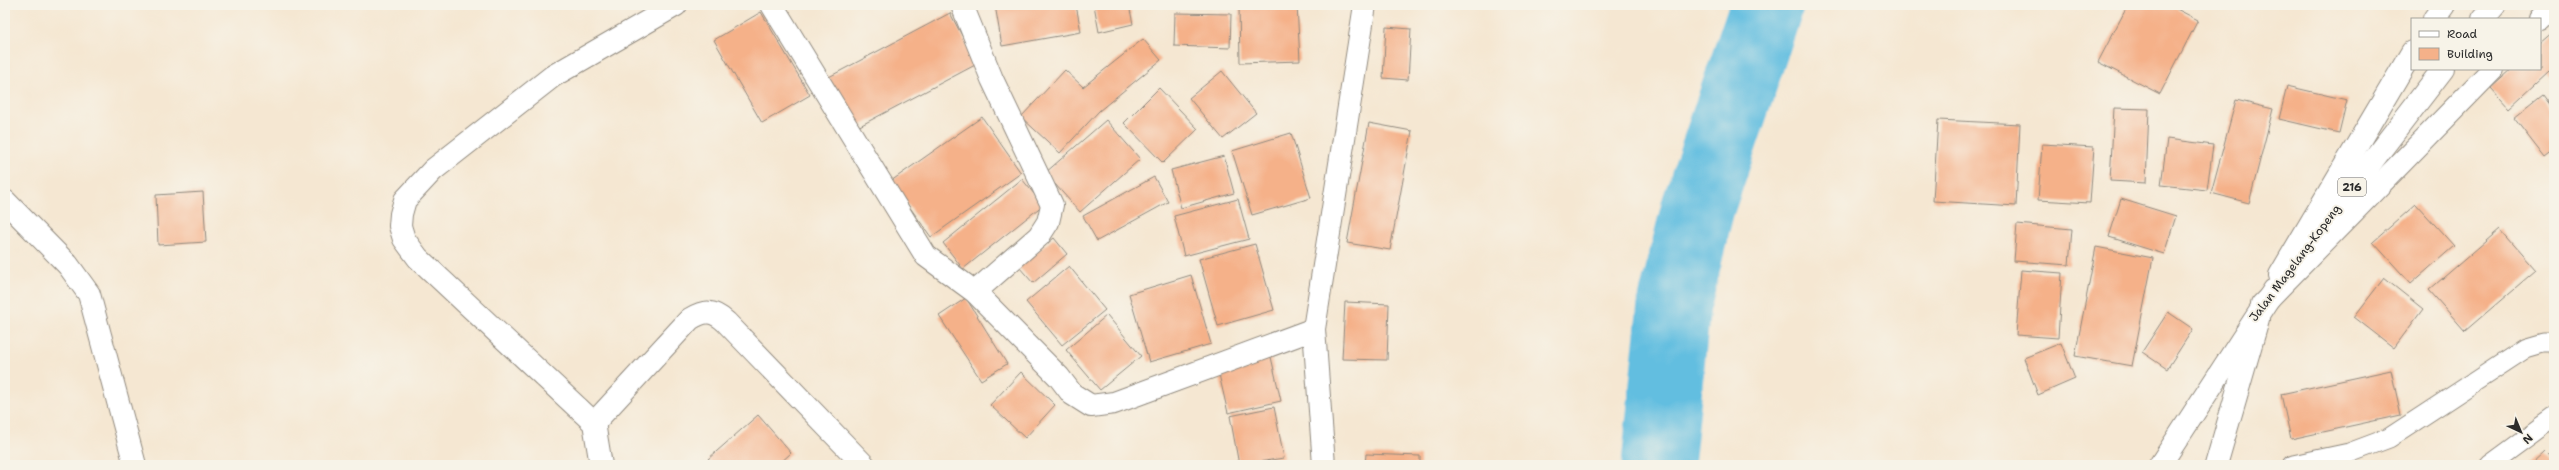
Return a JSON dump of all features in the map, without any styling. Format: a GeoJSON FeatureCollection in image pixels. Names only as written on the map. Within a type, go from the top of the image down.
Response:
{"type":"FeatureCollection","features":[{"type":"Feature","properties":{"kind":"main road"},"geometry":{"type":"LineString","coordinates":[[601,465],[594,423],[418,258],[404,239],[400,226],[401,214],[405,200],[433,170],[553,76],[676,5]]}},
{"type":"Feature","properties":{"kind":"main road"},"geometry":{"type":"LineString","coordinates":[[772,5],[926,256],[975,292],[1059,377],[1072,394],[1091,406],[1114,403],[1314,329]]}},
{"type":"Feature","properties":{"kind":"main road"},"geometry":{"type":"LineString","coordinates":[[962,5],[992,79],[1052,205],[1048,222],[1039,236],[975,292]]}},
{"type":"Feature","properties":{"kind":"main road"},"geometry":{"type":"LineString","coordinates":[[1324,465],[1314,329],[1365,5]]}},
{"type":"Feature","properties":{"kind":"main road"},"geometry":{"type":"LineString","coordinates":[[2435,18],[2444,5]]}},
{"type":"Feature","properties":{"kind":"main road"},"geometry":{"type":"LineString","coordinates":[[2485,18],[2495,5]]}},
{"type":"Feature","properties":{"kind":"main road"},"geometry":{"type":"LineString","coordinates":[[2541,18],[2553,5]]}},
{"type":"Feature","properties":{"kind":"main road"},"geometry":{"type":"LineString","coordinates":[[2216,465],[2262,305],[2411,54]]}},
{"type":"Feature","properties":{"kind":"main road","name":"Jalan Magelang-Kopeng"},"geometry":{"type":"LineString","coordinates":[[2160,465],[2262,305],[2442,70]]}},
{"type":"Feature","properties":{"kind":"main road"},"geometry":{"type":"LineString","coordinates":[[2262,305],[2492,70]]}},
{"type":"Feature","properties":{"kind":"main road"},"geometry":{"type":"LineString","coordinates":[[5,201],[68,265],[89,294],[135,465]]}},
{"type":"Feature","properties":{"kind":"main road"},"geometry":{"type":"LineString","coordinates":[[594,423],[690,319],[701,312],[710,311],[726,322],[864,465]]}},
{"type":"Feature","properties":{"kind":"lane"},"geometry":{"type":"LineString","coordinates":[[2293,465],[2349,453],[2389,438],[2526,348],[2542,343],[2554,343]]}},
{"type":"Feature","properties":{"kind":"lane"},"geometry":{"type":"LineString","coordinates":[[2490,465],[2554,418]]}},
{"type":"Feature","properties":{"kind":"building"},"geometry":{"type":"Polygon","coordinates":[[[995,5],[1076,5],[1081,32],[1002,46],[995,5]]]}},
{"type":"Feature","properties":{"kind":"building"},"geometry":{"type":"Polygon","coordinates":[[[1094,5],[1129,5],[1133,24],[1099,32],[1094,5]]]}},
{"type":"Feature","properties":{"kind":"building"},"geometry":{"type":"Polygon","coordinates":[[[1239,5],[1297,5],[1300,61],[1240,63],[1239,5]]]}},
{"type":"Feature","properties":{"kind":"building"},"geometry":{"type":"Polygon","coordinates":[[[2128,5],[2169,5],[2198,20],[2160,94],[2098,62],[2128,5]]]}},
{"type":"Feature","properties":{"kind":"building"},"geometry":{"type":"Polygon","coordinates":[[[761,12],[810,95],[762,123],[714,40],[761,12]]]}},
{"type":"Feature","properties":{"kind":"building"},"geometry":{"type":"Polygon","coordinates":[[[950,13],[977,64],[854,129],[827,78],[950,13]]]}},
{"type":"Feature","properties":{"kind":"building"},"geometry":{"type":"Polygon","coordinates":[[[1175,13],[1231,14],[1230,48],[1174,46],[1175,13]]]}},
{"type":"Feature","properties":{"kind":"building"},"geometry":{"type":"Polygon","coordinates":[[[1386,27],[1411,29],[1408,80],[1383,78],[1386,27]]]}},
{"type":"Feature","properties":{"kind":"building"},"geometry":{"type":"Polygon","coordinates":[[[2554,32],[2554,78],[2548,72],[2509,108],[2491,88],[2511,70],[2541,70],[2541,43],[2554,32]]]}},
{"type":"Feature","properties":{"kind":"building"},"geometry":{"type":"Polygon","coordinates":[[[1143,39],[1161,60],[1099,111],[1060,153],[1021,117],[1065,70],[1083,87],[1143,39]]]}},
{"type":"Feature","properties":{"kind":"building"},"geometry":{"type":"Polygon","coordinates":[[[1222,71],[1256,113],[1223,139],[1189,98],[1222,71]]]}},
{"type":"Feature","properties":{"kind":"building"},"geometry":{"type":"Polygon","coordinates":[[[2287,86],[2347,100],[2339,133],[2279,119],[2287,86]]]}},
{"type":"Feature","properties":{"kind":"building"},"geometry":{"type":"Polygon","coordinates":[[[1159,88],[1198,129],[1163,163],[1124,123],[1159,88]]]}},
{"type":"Feature","properties":{"kind":"building"},"geometry":{"type":"Polygon","coordinates":[[[2543,95],[2554,110],[2554,151],[2545,158],[2514,118],[2543,95]]]}},
{"type":"Feature","properties":{"kind":"building"},"geometry":{"type":"Polygon","coordinates":[[[2236,100],[2273,109],[2249,203],[2211,193],[2236,100]]]}},
{"type":"Feature","properties":{"kind":"building"},"geometry":{"type":"Polygon","coordinates":[[[2114,108],[2149,109],[2146,183],[2110,181],[2114,108]]]}},
{"type":"Feature","properties":{"kind":"building"},"geometry":{"type":"Polygon","coordinates":[[[982,117],[1021,173],[931,237],[891,181],[982,117]]]}},
{"type":"Feature","properties":{"kind":"building"},"geometry":{"type":"Polygon","coordinates":[[[1106,120],[1140,159],[1080,212],[1045,173],[1106,120]]]}},
{"type":"Feature","properties":{"kind":"building"},"geometry":{"type":"Polygon","coordinates":[[[1938,120],[2020,124],[2016,206],[1933,201],[1938,120]]]}},
{"type":"Feature","properties":{"kind":"building"},"geometry":{"type":"Polygon","coordinates":[[[1369,123],[1412,131],[1390,250],[1347,243],[1369,123]]]}},
{"type":"Feature","properties":{"kind":"building"},"geometry":{"type":"Polygon","coordinates":[[[1291,133],[1311,198],[1252,215],[1232,151],[1291,133]]]}},
{"type":"Feature","properties":{"kind":"building"},"geometry":{"type":"Polygon","coordinates":[[[2167,139],[2213,145],[2207,190],[2161,185],[2167,139]]]}},
{"type":"Feature","properties":{"kind":"building"},"geometry":{"type":"Polygon","coordinates":[[[2042,144],[2094,147],[2090,203],[2038,200],[2042,144]]]}},
{"type":"Feature","properties":{"kind":"building"},"geometry":{"type":"Polygon","coordinates":[[[1224,156],[1234,193],[1181,208],[1171,170],[1224,156]]]}},
{"type":"Feature","properties":{"kind":"building"},"geometry":{"type":"Polygon","coordinates":[[[1154,177],[1168,202],[1097,241],[1083,216],[1154,177]]]}},
{"type":"Feature","properties":{"kind":"building"},"geometry":{"type":"Polygon","coordinates":[[[1022,179],[1043,205],[963,269],[943,243],[1022,179]]]}},
{"type":"Feature","properties":{"kind":"building"},"geometry":{"type":"Polygon","coordinates":[[[203,192],[206,242],[158,245],[156,195],[203,192]]]}},
{"type":"Feature","properties":{"kind":"building"},"geometry":{"type":"Polygon","coordinates":[[[1238,199],[1249,239],[1184,256],[1174,216],[1238,199]]]}},
{"type":"Feature","properties":{"kind":"building"},"geometry":{"type":"Polygon","coordinates":[[[2121,199],[2176,216],[2164,254],[2109,237],[2121,199]]]}},
{"type":"Feature","properties":{"kind":"building"},"geometry":{"type":"Polygon","coordinates":[[[2416,204],[2454,246],[2411,284],[2373,242],[2416,204]]]}},
{"type":"Feature","properties":{"kind":"building"},"geometry":{"type":"Polygon","coordinates":[[[2017,224],[2072,229],[2069,265],[2014,261],[2017,224]]]}},
{"type":"Feature","properties":{"kind":"building"},"geometry":{"type":"Polygon","coordinates":[[[2500,229],[2536,270],[2465,331],[2429,290],[2500,229]]]}},
{"type":"Feature","properties":{"kind":"building"},"geometry":{"type":"Polygon","coordinates":[[[1054,238],[1067,254],[1033,283],[1019,267],[1054,238]]]}},
{"type":"Feature","properties":{"kind":"building"},"geometry":{"type":"Polygon","coordinates":[[[1255,244],[1274,310],[1218,326],[1199,259],[1255,244]]]}},
{"type":"Feature","properties":{"kind":"building"},"geometry":{"type":"Polygon","coordinates":[[[2096,247],[2153,258],[2132,366],[2075,356],[2096,247]]]}},
{"type":"Feature","properties":{"kind":"building"},"geometry":{"type":"Polygon","coordinates":[[[1069,266],[1105,310],[1062,345],[1026,302],[1069,266]]]}},
{"type":"Feature","properties":{"kind":"building"},"geometry":{"type":"Polygon","coordinates":[[[2021,270],[2062,273],[2058,338],[2016,335],[2021,270]]]}},
{"type":"Feature","properties":{"kind":"building"},"geometry":{"type":"Polygon","coordinates":[[[1191,275],[1211,344],[1149,362],[1129,294],[1191,275]]]}},
{"type":"Feature","properties":{"kind":"building"},"geometry":{"type":"Polygon","coordinates":[[[2384,278],[2423,309],[2394,348],[2354,317],[2384,278]]]}},
{"type":"Feature","properties":{"kind":"building"},"geometry":{"type":"Polygon","coordinates":[[[966,298],[1007,364],[981,380],[939,316],[966,298]]]}},
{"type":"Feature","properties":{"kind":"building"},"geometry":{"type":"Polygon","coordinates":[[[1345,302],[1389,304],[1387,360],[1342,359],[1345,302]]]}},
{"type":"Feature","properties":{"kind":"building"},"geometry":{"type":"Polygon","coordinates":[[[2168,312],[2193,329],[2167,369],[2142,352],[2168,312]]]}},
{"type":"Feature","properties":{"kind":"building"},"geometry":{"type":"Polygon","coordinates":[[[1107,315],[1141,356],[1100,390],[1066,350],[1107,315]]]}},
{"type":"Feature","properties":{"kind":"building"},"geometry":{"type":"Polygon","coordinates":[[[2061,343],[2075,379],[2038,395],[2024,358],[2061,343]]]}},
{"type":"Feature","properties":{"kind":"building"},"geometry":{"type":"Polygon","coordinates":[[[1271,357],[1281,401],[1228,413],[1218,370],[1271,357]]]}},
{"type":"Feature","properties":{"kind":"building"},"geometry":{"type":"Polygon","coordinates":[[[2391,370],[2401,415],[2291,439],[2281,394],[2391,370]]]}},
{"type":"Feature","properties":{"kind":"building"},"geometry":{"type":"Polygon","coordinates":[[[1021,372],[1055,405],[1025,438],[990,405],[1021,372]]]}},
{"type":"Feature","properties":{"kind":"building"},"geometry":{"type":"Polygon","coordinates":[[[1274,407],[1284,458],[1239,465],[1230,416],[1274,407]]]}},
{"type":"Feature","properties":{"kind":"building"},"geometry":{"type":"Polygon","coordinates":[[[758,415],[791,453],[778,465],[713,465],[708,459],[758,415]]]}},
{"type":"Feature","properties":{"kind":"building"},"geometry":{"type":"Polygon","coordinates":[[[2545,451],[2554,460],[2554,465],[2530,465],[2545,451]]]}},
{"type":"Feature","properties":{"kind":"building"},"geometry":{"type":"Polygon","coordinates":[[[1366,454],[1420,456],[1420,465],[1365,465],[1366,454]]]}},
{"type":"Feature","properties":{"kind":"waterway"},"geometry":{"type":"LineString","coordinates":[[1658,465],[1674,305],[1698,207],[1767,5]]}}]}
